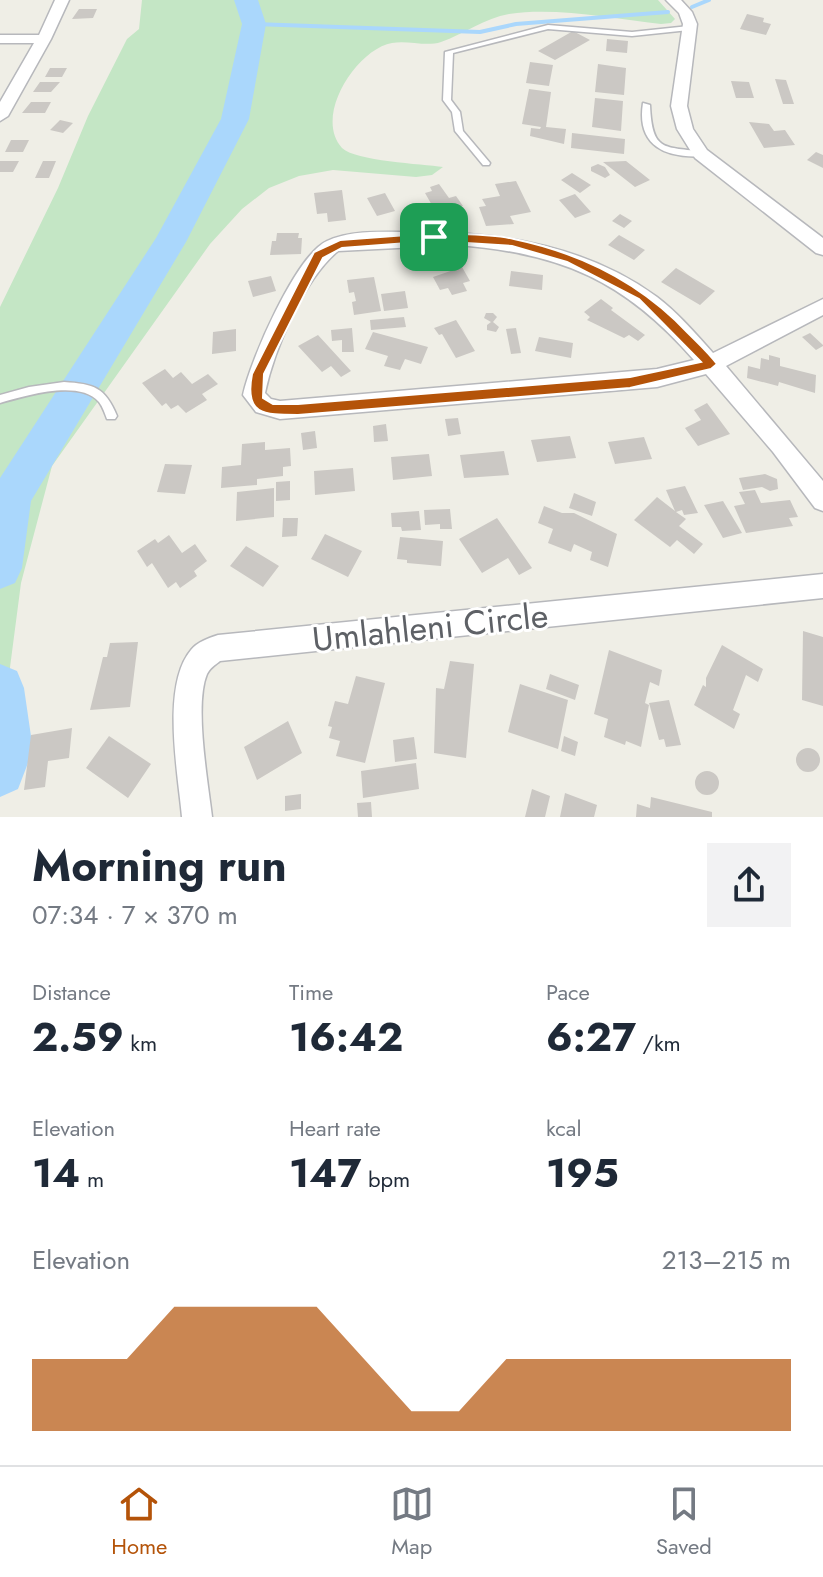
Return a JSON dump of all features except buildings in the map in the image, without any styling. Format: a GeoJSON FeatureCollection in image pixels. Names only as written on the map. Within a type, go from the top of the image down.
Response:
{"type":"FeatureCollection","features":[{"type":"Feature","properties":{"kind":"street"},"geometry":{"type":"LineString","coordinates":[[2,110],[44,39],[62,0]]}},
{"type":"Feature","properties":{"kind":"street"},"geometry":{"type":"LineString","coordinates":[[673,0],[685,12],[689,28],[689,47],[679,106],[685,129],[701,154],[823,248]]}},
{"type":"Feature","properties":{"kind":"street"},"geometry":{"type":"LineString","coordinates":[[0,39],[44,39]]}},
{"type":"Feature","properties":{"kind":"street"},"geometry":{"type":"LineString","coordinates":[[823,306],[711,364],[630,383],[298,410],[271,409],[258,402],[254,395],[258,374],[318,255],[332,245],[434,237],[492,239],[537,248],[570,259],[643,296],[676,326],[711,364],[764,421],[823,500]]}},
{"type":"Feature","properties":{"kind":"street","name":"Umlahleni Circle"},"geometry":{"type":"LineString","coordinates":[[197,817],[188,694],[197,664],[206,654],[218,648],[823,586]]}},
{"type":"Feature","properties":{"kind":"lane"},"geometry":{"type":"LineString","coordinates":[[486,163],[459,131],[456,112],[447,100],[449,52],[548,27],[632,34],[689,28]]}},
{"type":"Feature","properties":{"kind":"lane"},"geometry":{"type":"LineString","coordinates":[[646,105],[646,130],[652,140],[669,151],[701,154]]}},
{"type":"Feature","properties":{"kind":"lane"},"geometry":{"type":"LineString","coordinates":[[0,399],[56,386],[95,392],[107,402],[111,416]]}},
{"type":"Feature","properties":{"kind":"green space"},"geometry":{"type":"Polygon","coordinates":[[[142,0],[658,0],[675,19],[671,23],[661,24],[566,13],[509,14],[441,42],[392,43],[365,57],[353,70],[336,102],[334,135],[342,148],[374,159],[443,167],[432,175],[416,177],[333,170],[299,176],[269,188],[242,209],[210,244],[52,466],[21,583],[0,744],[0,307],[58,188],[88,116],[127,39],[139,29],[142,0]]]}},
{"type":"Feature","properties":{"kind":"waterway"},"geometry":{"type":"LineString","coordinates":[[0,568],[11,497],[170,242],[235,119],[254,24],[246,0]]}},
{"type":"Feature","properties":{"kind":"waterway"},"geometry":{"type":"LineString","coordinates":[[692,7],[709,0]]}},
{"type":"Feature","properties":{"kind":"waterway"},"geometry":{"type":"LineString","coordinates":[[254,24],[480,32],[516,24],[668,12]]}},
{"type":"Feature","properties":{"kind":"waterway"},"geometry":{"type":"LineString","coordinates":[[0,688],[8,750],[0,771]]}},
{"type":"Feature","properties":{"kind":"route"},"geometry":{"type":"LineString","coordinates":[[434,237],[512,242],[570,259],[597,271],[643,296],[659,309],[711,364],[630,383],[298,410],[271,409],[258,402],[254,395],[258,374],[318,255],[332,245],[434,237]]}}]}
